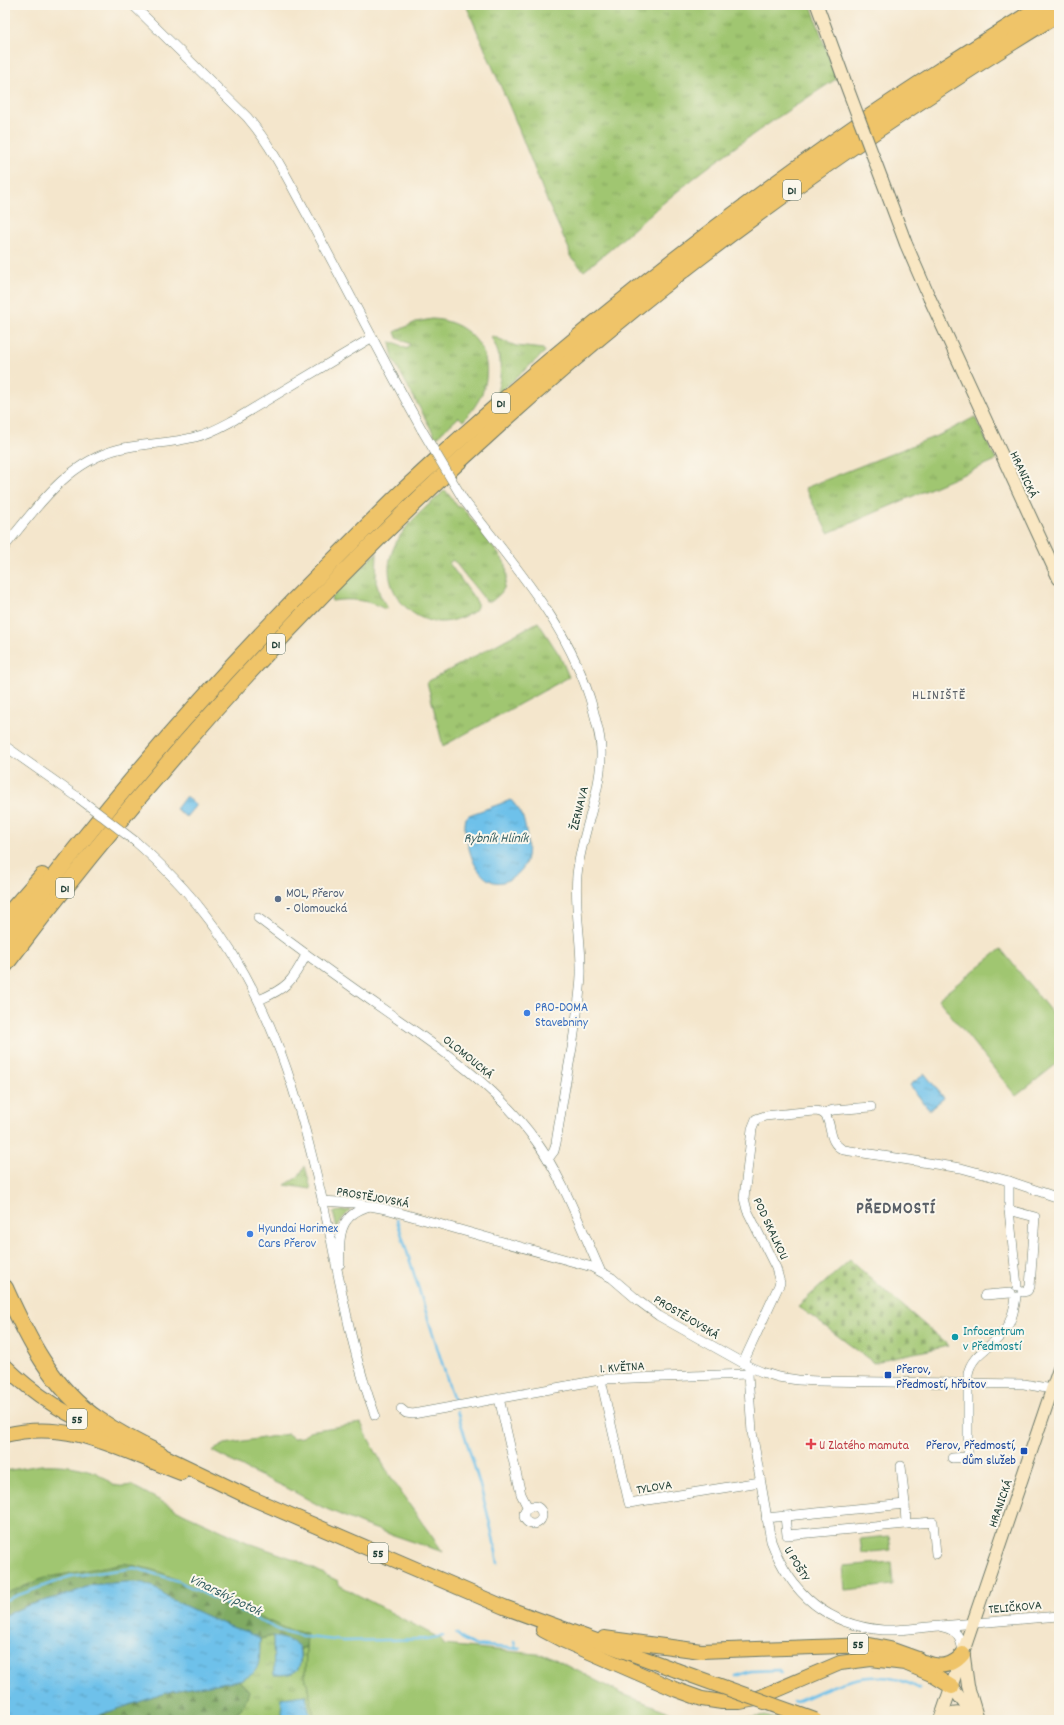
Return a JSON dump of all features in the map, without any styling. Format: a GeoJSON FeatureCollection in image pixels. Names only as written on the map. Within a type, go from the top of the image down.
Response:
{"type":"FeatureCollection","features":[{"type":"Feature","properties":{"kind":"highway","name":"D1"},"geometry":{"type":"LineString","coordinates":[[5,941],[114,801],[161,746],[283,611],[399,494],[468,431],[605,315],[735,213],[909,90],[1044,5]]}},
{"type":"Feature","properties":{"kind":"highway","name":"D1"},"geometry":{"type":"LineString","coordinates":[[5,965],[42,916],[127,811],[229,694],[350,566],[465,457],[541,388],[635,308],[744,224],[841,155],[1059,13]]}},
{"type":"Feature","properties":{"kind":"highway"},"geometry":{"type":"LineString","coordinates":[[5,918],[40,878],[114,801]]}},
{"type":"Feature","properties":{"kind":"highway"},"geometry":{"type":"LineString","coordinates":[[5,1288],[30,1341],[67,1393],[98,1420],[160,1454]]}},
{"type":"Feature","properties":{"kind":"main road","name":"HRANICKÁ"},"geometry":{"type":"LineString","coordinates":[[817,5],[906,244],[1059,579]]}},
{"type":"Feature","properties":{"kind":"main road","name":"55"},"geometry":{"type":"LineString","coordinates":[[5,1366],[33,1391],[70,1415],[160,1454],[251,1498],[504,1607],[815,1720]]}},
{"type":"Feature","properties":{"kind":"main road","name":"HRANICKÁ"},"geometry":{"type":"LineString","coordinates":[[941,1720],[1059,1369]]}},
{"type":"Feature","properties":{"kind":"main road","name":"55"},"geometry":{"type":"LineString","coordinates":[[5,1435],[44,1430],[86,1436],[251,1498]]}},
{"type":"Feature","properties":{"kind":"main road"},"geometry":{"type":"LineString","coordinates":[[504,1607],[562,1640],[677,1690],[709,1701],[731,1702],[756,1699],[840,1663],[871,1658],[905,1663],[931,1674],[952,1687],[976,1720]]}},
{"type":"Feature","properties":{"kind":"main road","name":"55"},"geometry":{"type":"LineString","coordinates":[[570,1632],[701,1651],[870,1645],[900,1652],[924,1662],[940,1674],[952,1687]]}},
{"type":"Feature","properties":{"kind":"main road"},"geometry":{"type":"LineString","coordinates":[[963,1654],[968,1686],[976,1720]]}},
{"type":"Feature","properties":{"kind":"main road"},"geometry":{"type":"LineString","coordinates":[[924,1662],[934,1666],[946,1666],[957,1661],[963,1654]]}},
{"type":"Feature","properties":{"kind":"main road"},"geometry":{"type":"LineString","coordinates":[[941,1720],[951,1714],[957,1713],[968,1715],[976,1720]]}},
{"type":"Feature","properties":{"kind":"street","name":"ŽERNAVA"},"geometry":{"type":"LineString","coordinates":[[134,5],[225,94],[262,134],[328,253],[371,338],[422,430],[463,499],[547,609],[565,639],[580,669],[589,694],[600,736],[601,755],[599,775],[580,853],[577,875],[576,891],[581,956],[579,999],[556,1143],[554,1151],[548,1159]]}},
{"type":"Feature","properties":{"kind":"street"},"geometry":{"type":"LineString","coordinates":[[5,546],[46,496],[67,475],[79,466],[94,458],[118,449],[187,439],[218,429],[371,338]]}},
{"type":"Feature","properties":{"kind":"street"},"geometry":{"type":"LineString","coordinates":[[5,746],[76,796],[136,842],[164,867],[205,913],[235,956],[259,1000],[289,1074],[322,1201],[356,1354],[375,1415]]}},
{"type":"Feature","properties":{"kind":"street","name":"OLOMOUCKÁ"},"geometry":{"type":"LineString","coordinates":[[258,918],[306,955],[445,1052],[476,1076],[516,1116],[548,1159],[567,1194],[600,1270]]}},
{"type":"Feature","properties":{"kind":"street"},"geometry":{"type":"LineString","coordinates":[[259,1000],[288,985],[295,977],[306,955]]}},
{"type":"Feature","properties":{"kind":"street","name":"POD SKALKOU"},"geometry":{"type":"LineString","coordinates":[[747,1368],[780,1283],[776,1268],[747,1210],[744,1198],[752,1125],[756,1119],[765,1116],[814,1111],[824,1113],[833,1110],[871,1107]]}},
{"type":"Feature","properties":{"kind":"street"},"geometry":{"type":"LineString","coordinates":[[824,1113],[828,1120],[831,1136],[834,1142],[844,1150],[960,1168],[1009,1181],[1059,1198]]}},
{"type":"Feature","properties":{"kind":"street"},"geometry":{"type":"LineString","coordinates":[[952,1458],[968,1457],[969,1371],[971,1363],[1005,1330],[1013,1314],[1017,1292],[1009,1210],[1009,1181]]}},
{"type":"Feature","properties":{"kind":"street","name":"PROSTĚJOVSKÁ"},"geometry":{"type":"LineString","coordinates":[[322,1201],[341,1201],[372,1206],[568,1259],[600,1270],[659,1316],[747,1368],[768,1374],[803,1381],[1032,1384],[1052,1389]]}},
{"type":"Feature","properties":{"kind":"street"},"geometry":{"type":"LineString","coordinates":[[340,1284],[340,1241],[342,1228],[345,1222],[356,1212],[372,1206]]}},
{"type":"Feature","properties":{"kind":"street"},"geometry":{"type":"LineString","coordinates":[[985,1295],[1027,1291],[1030,1287],[1034,1217],[1009,1210]]}},
{"type":"Feature","properties":{"kind":"street","name":"1. KVĚTNA"},"geometry":{"type":"LineString","coordinates":[[401,1409],[406,1413],[413,1414],[601,1380],[747,1368]]}},
{"type":"Feature","properties":{"kind":"street","name":"U POŠTY"},"geometry":{"type":"LineString","coordinates":[[747,1368],[751,1427],[766,1518],[773,1547],[786,1572],[801,1593],[823,1611],[852,1624],[868,1628],[894,1630],[974,1623]]}},
{"type":"Feature","properties":{"kind":"street","name":"TYLOVA"},"geometry":{"type":"LineString","coordinates":[[601,1380],[629,1503],[760,1482]]}},
{"type":"Feature","properties":{"kind":"street"},"geometry":{"type":"LineString","coordinates":[[499,1398],[521,1494],[528,1508]]}},
{"type":"Feature","properties":{"kind":"street"},"geometry":{"type":"LineString","coordinates":[[900,1466],[906,1524]]}},
{"type":"Feature","properties":{"kind":"street"},"geometry":{"type":"LineString","coordinates":[[766,1518],[904,1504]]}},
{"type":"Feature","properties":{"kind":"street"},"geometry":{"type":"LineString","coordinates":[[785,1516],[787,1535],[933,1522],[936,1554]]}},
{"type":"Feature","properties":{"kind":"street","name":"TELIČKOVA"},"geometry":{"type":"LineString","coordinates":[[974,1623],[1059,1616]]}},
{"type":"Feature","properties":{"kind":"street"},"geometry":{"type":"LineString","coordinates":[[934,1626],[948,1628],[957,1633],[961,1640],[963,1654]]}},
{"type":"Feature","properties":{"kind":"green space"},"geometry":{"type":"Polygon","coordinates":[[[466,5],[811,5],[836,79],[758,131],[702,172],[671,196],[584,271],[570,256],[569,249],[548,203],[514,117],[466,5]]]}},
{"type":"Feature","properties":{"kind":"green space"},"geometry":{"type":"Polygon","coordinates":[[[432,319],[444,320],[455,324],[464,329],[473,337],[480,345],[484,355],[486,367],[485,385],[475,407],[463,421],[459,417],[436,438],[393,359],[390,342],[396,343],[407,349],[410,344],[397,338],[395,332],[416,322],[432,319]]]}},
{"type":"Feature","properties":{"kind":"green space"},"geometry":{"type":"Polygon","coordinates":[[[492,336],[516,346],[543,349],[545,352],[499,393],[497,391],[500,377],[500,363],[497,350],[491,337],[492,336]]]}},
{"type":"Feature","properties":{"kind":"green space"},"geometry":{"type":"Polygon","coordinates":[[[975,417],[996,460],[828,533],[805,488],[944,433],[975,417]]]}},
{"type":"Feature","properties":{"kind":"green space"},"geometry":{"type":"Polygon","coordinates":[[[445,490],[458,507],[462,507],[503,560],[506,565],[507,576],[501,593],[492,601],[486,601],[453,560],[449,563],[477,602],[477,605],[475,610],[470,614],[447,622],[432,621],[418,616],[406,607],[397,596],[391,582],[389,567],[392,552],[401,534],[415,518],[445,490]]]}},
{"type":"Feature","properties":{"kind":"green space"},"geometry":{"type":"Polygon","coordinates":[[[377,552],[376,582],[380,595],[387,608],[385,609],[359,600],[332,601],[331,598],[377,552]]]}},
{"type":"Feature","properties":{"kind":"green space"},"geometry":{"type":"Polygon","coordinates":[[[538,622],[560,656],[569,677],[443,746],[427,682],[538,622]]]}},
{"type":"Feature","properties":{"kind":"green space"},"geometry":{"type":"Polygon","coordinates":[[[1001,949],[1059,1022],[1059,1062],[1016,1096],[938,999],[1001,949]]]}},
{"type":"Feature","properties":{"kind":"green space"},"geometry":{"type":"Polygon","coordinates":[[[305,1166],[311,1189],[285,1185],[298,1177],[305,1166]]]}},
{"type":"Feature","properties":{"kind":"green space"},"geometry":{"type":"Polygon","coordinates":[[[351,1210],[342,1219],[337,1228],[333,1212],[351,1210]]]}},
{"type":"Feature","properties":{"kind":"green space"},"geometry":{"type":"Polygon","coordinates":[[[850,1260],[949,1346],[889,1358],[874,1363],[798,1306],[850,1260]]]}},
{"type":"Feature","properties":{"kind":"green space"},"geometry":{"type":"Polygon","coordinates":[[[361,1423],[388,1473],[443,1552],[364,1525],[322,1507],[212,1451],[225,1444],[288,1434],[293,1438],[303,1437],[309,1431],[361,1423]]]}},
{"type":"Feature","properties":{"kind":"green space"},"geometry":{"type":"Polygon","coordinates":[[[41,1465],[61,1465],[81,1468],[99,1474],[114,1485],[131,1485],[183,1513],[249,1543],[294,1559],[338,1581],[339,1585],[441,1639],[444,1645],[547,1655],[620,1693],[682,1717],[683,1720],[315,1720],[305,1675],[307,1633],[289,1630],[158,1571],[124,1563],[44,1578],[5,1594],[5,1471],[41,1465]]]}},
{"type":"Feature","properties":{"kind":"green space"},"geometry":{"type":"Polygon","coordinates":[[[889,1536],[891,1550],[862,1553],[860,1539],[889,1536]]]}},
{"type":"Feature","properties":{"kind":"green space"},"geometry":{"type":"Polygon","coordinates":[[[891,1562],[893,1585],[845,1590],[843,1566],[891,1562]]]}},
{"type":"Feature","properties":{"kind":"green space"},"geometry":{"type":"Polygon","coordinates":[[[124,1563],[158,1571],[289,1630],[307,1633],[306,1647],[300,1649],[296,1645],[273,1636],[260,1639],[166,1597],[158,1589],[143,1583],[126,1582],[91,1585],[72,1593],[29,1605],[5,1615],[5,1594],[44,1578],[124,1563]]]}},
{"type":"Feature","properties":{"kind":"green space"},"geometry":{"type":"Polygon","coordinates":[[[273,1636],[274,1675],[287,1674],[296,1671],[299,1668],[300,1663],[300,1649],[306,1647],[305,1675],[315,1720],[230,1720],[243,1706],[249,1692],[239,1680],[252,1674],[258,1664],[260,1639],[273,1636]]]}},
{"type":"Feature","properties":{"kind":"green space"},"geometry":{"type":"Polygon","coordinates":[[[239,1680],[249,1692],[243,1706],[230,1720],[84,1720],[172,1691],[239,1680]]]}},
{"type":"Feature","properties":{"kind":"green space"},"geometry":{"type":"Polygon","coordinates":[[[766,1716],[778,1720],[733,1720],[766,1716]]]}},
{"type":"Feature","properties":{"kind":"water"},"geometry":{"type":"Polygon","coordinates":[[[186,796],[196,805],[186,817],[176,809],[186,796]]]}},
{"type":"Feature","properties":{"kind":"water","name":"Rybník Hliník"},"geometry":{"type":"Polygon","coordinates":[[[511,800],[522,815],[526,831],[528,851],[524,867],[518,874],[503,882],[496,882],[484,877],[472,859],[465,831],[465,822],[469,815],[511,800]]]}},
{"type":"Feature","properties":{"kind":"water"},"geometry":{"type":"Polygon","coordinates":[[[925,1074],[944,1098],[929,1110],[910,1085],[925,1074]]]}},
{"type":"Feature","properties":{"kind":"water"},"geometry":{"type":"Polygon","coordinates":[[[126,1582],[143,1583],[158,1589],[166,1597],[260,1639],[259,1659],[256,1670],[247,1677],[239,1680],[172,1691],[84,1720],[5,1720],[5,1615],[29,1605],[72,1593],[91,1585],[126,1582]]]}},
{"type":"Feature","properties":{"kind":"water"},"geometry":{"type":"Polygon","coordinates":[[[273,1636],[292,1642],[299,1648],[300,1663],[296,1671],[293,1673],[274,1675],[273,1636]]]}},
{"type":"Feature","properties":{"kind":"water"},"geometry":{"type":"Polygon","coordinates":[[[306,1695],[311,1720],[283,1720],[281,1698],[306,1695]]]}},
{"type":"Feature","properties":{"kind":"waterway"},"geometry":{"type":"LineString","coordinates":[[397,1220],[454,1401]]}},
{"type":"Feature","properties":{"kind":"waterway"},"geometry":{"type":"LineString","coordinates":[[457,1411],[475,1467],[498,1563]]}},
{"type":"Feature","properties":{"kind":"waterway","name":"Vinarský potok"},"geometry":{"type":"LineString","coordinates":[[5,1600],[71,1576],[135,1568],[178,1581],[279,1630],[306,1637],[343,1641],[427,1639],[443,1636]]}},
{"type":"Feature","properties":{"kind":"waterway","name":"Vinarský potok"},"geometry":{"type":"LineString","coordinates":[[456,1633],[464,1640],[474,1645],[520,1649]]}},
{"type":"Feature","properties":{"kind":"waterway","name":"Vinarský potok"},"geometry":{"type":"LineString","coordinates":[[514,1641],[516,1649]]}},
{"type":"Feature","properties":{"kind":"waterway","name":"Vinarský potok"},"geometry":{"type":"LineString","coordinates":[[736,1676],[751,1671],[779,1670],[781,1673]]}},
{"type":"Feature","properties":{"kind":"waterway","name":"Vinarský potok"},"geometry":{"type":"LineString","coordinates":[[793,1701],[796,1702],[827,1688],[843,1683],[873,1677],[888,1677],[904,1681],[920,1689]]}},
{"type":"Feature","properties":{"kind":"place","name":"MOL, Přerov - Olomoucká"},"geometry":{"type":"Point","coordinates":[278,899]}},
{"type":"Feature","properties":{"kind":"place","name":"PRO-DOMA Stavebniny"},"geometry":{"type":"Point","coordinates":[527,1013]}},
{"type":"Feature","properties":{"kind":"place","name":"Hyundai Horimex Cars Přerov"},"geometry":{"type":"Point","coordinates":[250,1234]}},
{"type":"Feature","properties":{"kind":"place","name":"Infocentrum v Předmostí"},"geometry":{"type":"Point","coordinates":[955,1337]}},
{"type":"Feature","properties":{"kind":"place","name":"Přerov, Předmostí, hřbitov"},"geometry":{"type":"Point","coordinates":[888,1375]}},
{"type":"Feature","properties":{"kind":"place","name":"U Zlatého mamuta"},"geometry":{"type":"Point","coordinates":[811,1444]}},
{"type":"Feature","properties":{"kind":"place","name":"Přerov, Předmostí, dům služeb"},"geometry":{"type":"Point","coordinates":[1024,1451]}},
{"type":"Feature","properties":{"kind":"district","name":"HLINIŠTĚ"},"geometry":{"type":"Point","coordinates":[939,694]}},
{"type":"Feature","properties":{"kind":"district","name":"PŘEDMOSTÍ"},"geometry":{"type":"Point","coordinates":[896,1207]}}]}
